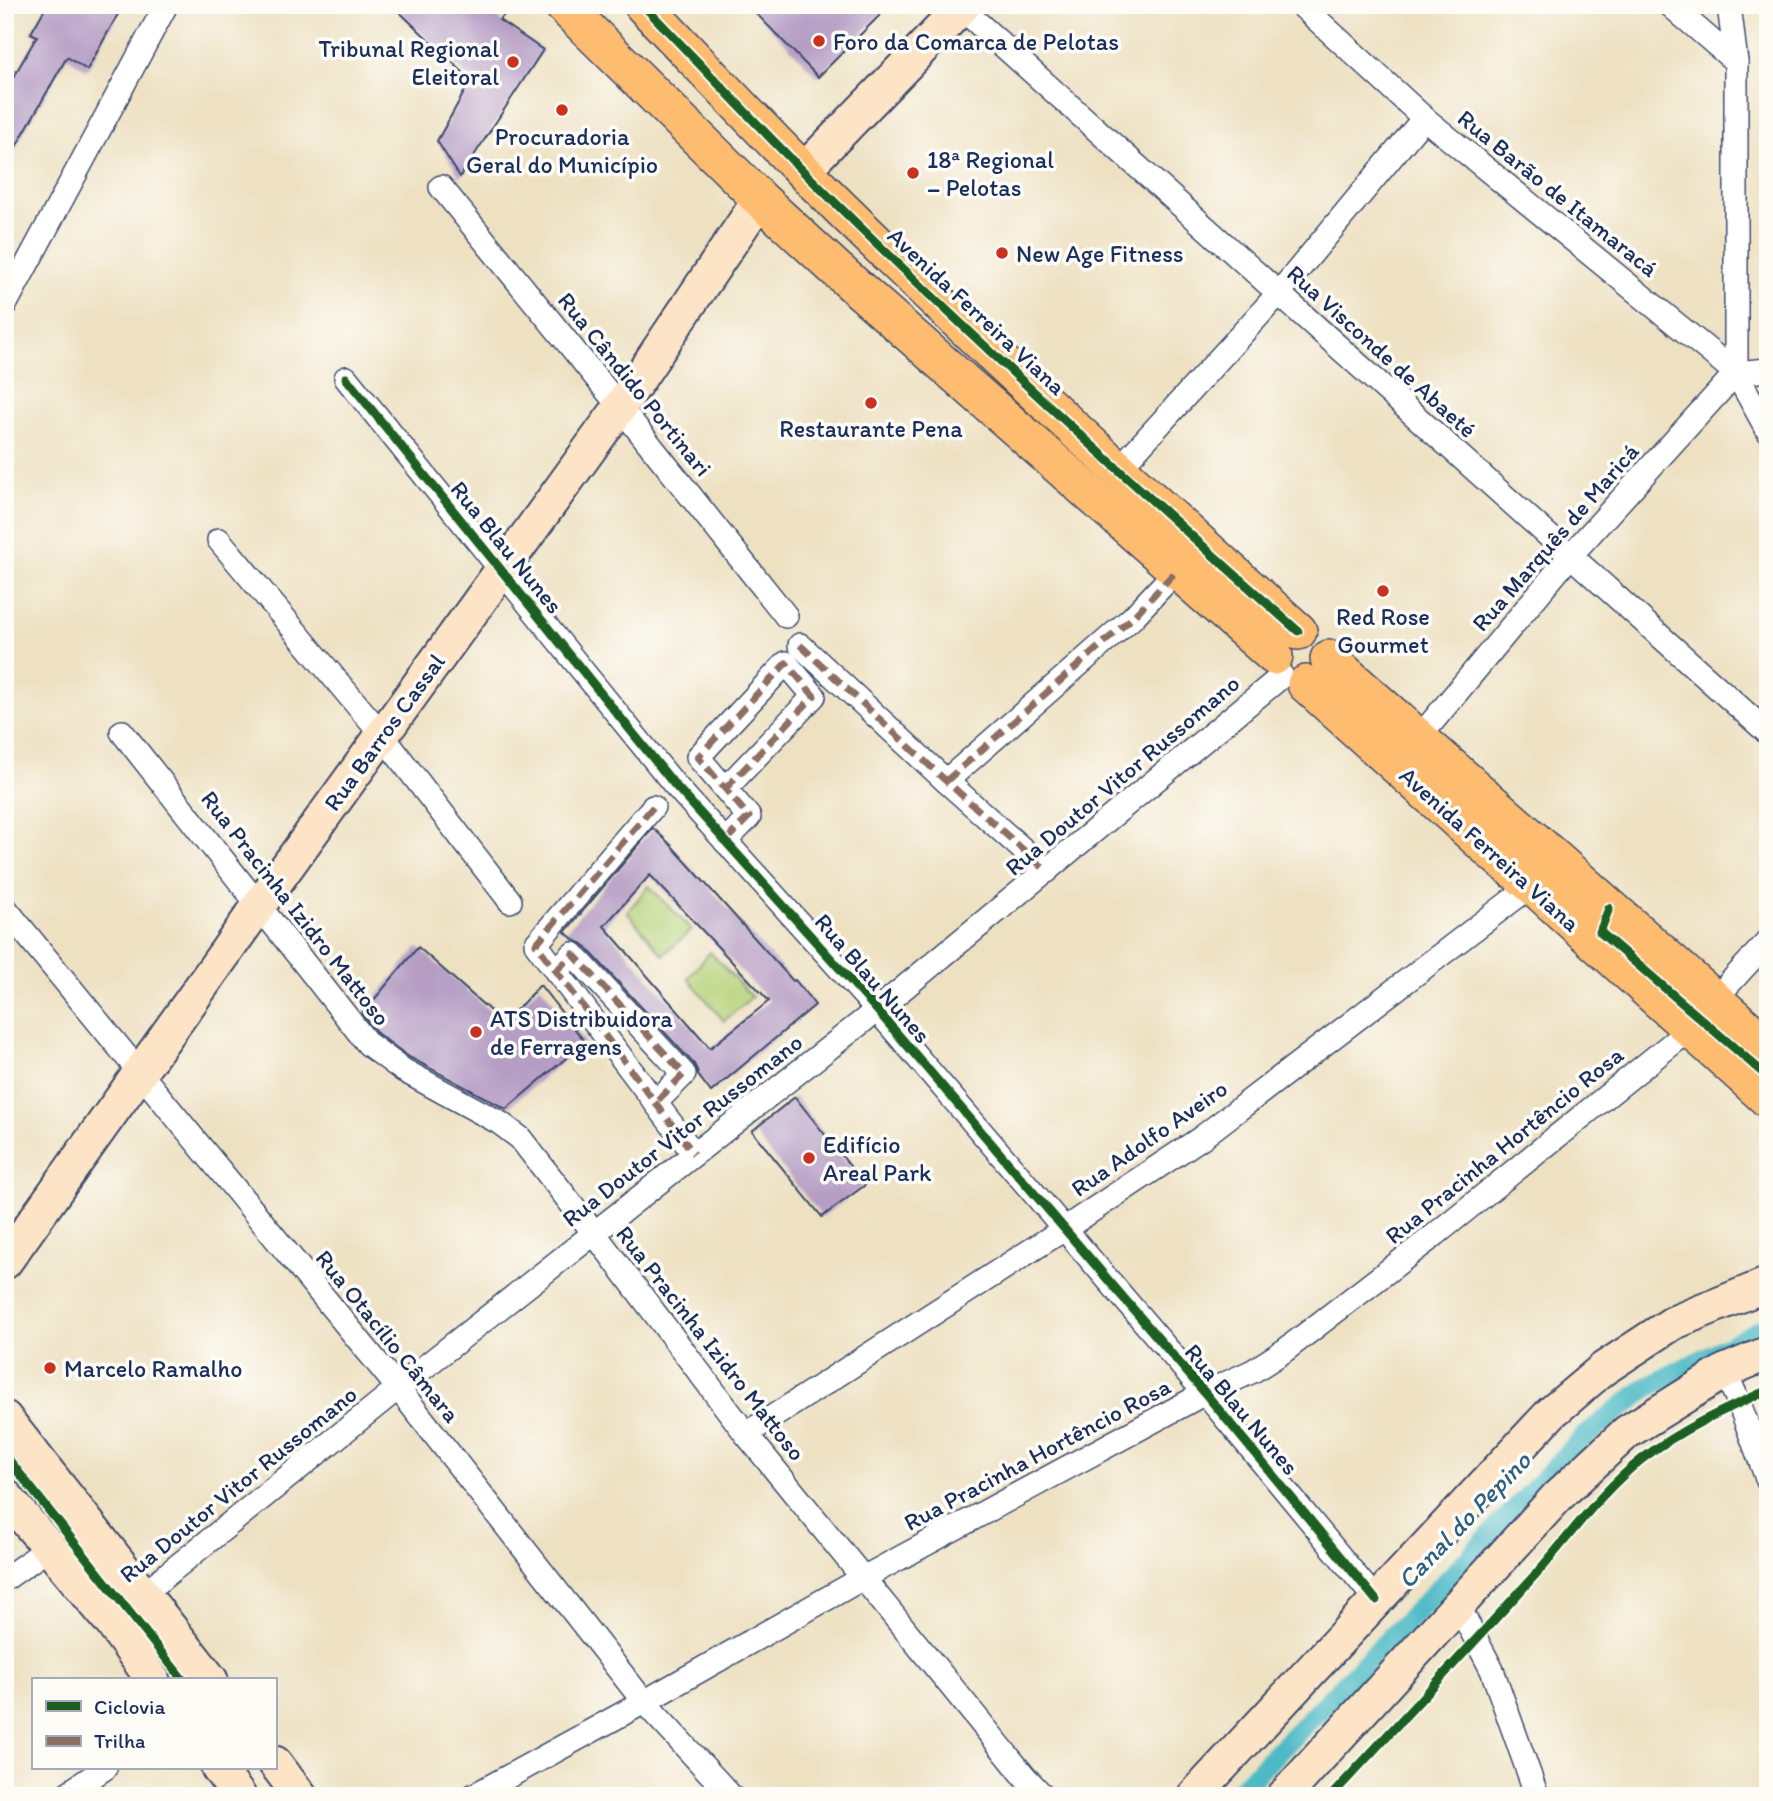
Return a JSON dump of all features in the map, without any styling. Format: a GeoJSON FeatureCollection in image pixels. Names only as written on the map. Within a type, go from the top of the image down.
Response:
{"type":"FeatureCollection","features":[{"type":"Feature","properties":{"kind":"main road","name":"Avenida Ferreira Viana"},"geometry":{"type":"LineString","coordinates":[[563,5],[760,200],[1111,513],[1178,569],[1298,661],[1418,739],[1768,1047]]}},
{"type":"Feature","properties":{"kind":"main road","name":"Avenida Ferreira Viana"},"geometry":{"type":"LineString","coordinates":[[643,5],[867,234],[1118,470],[1298,661],[1498,857],[1768,1099]]}},
{"type":"Feature","properties":{"kind":"main road"},"geometry":{"type":"LineString","coordinates":[[803,171],[961,6]]}},
{"type":"Feature","properties":{"kind":"main road","name":"Rua Barros Cassal"},"geometry":{"type":"LineString","coordinates":[[5,1262],[620,407],[760,200]]}},
{"type":"Feature","properties":{"kind":"main road"},"geometry":{"type":"LineString","coordinates":[[1194,1796],[1551,1413],[1603,1368],[1673,1323],[1768,1284]]}},
{"type":"Feature","properties":{"kind":"main road"},"geometry":{"type":"LineString","coordinates":[[1284,1796],[1558,1496],[1627,1432],[1725,1371],[1768,1353]]}},
{"type":"Feature","properties":{"kind":"main road"},"geometry":{"type":"LineString","coordinates":[[5,1418],[209,1678]]}},
{"type":"Feature","properties":{"kind":"main road"},"geometry":{"type":"LineString","coordinates":[[5,1495],[111,1622],[152,1678]]}},
{"type":"Feature","properties":{"kind":"main road"},"geometry":{"type":"LineString","coordinates":[[276,1764],[300,1796]]}},
{"type":"Feature","properties":{"kind":"main road"},"geometry":{"type":"LineString","coordinates":[[220,1770],[239,1796]]}},
{"type":"Feature","properties":{"kind":"street"},"geometry":{"type":"LineString","coordinates":[[5,305],[166,5]]}},
{"type":"Feature","properties":{"kind":"street","name":"Rua Barão de Itamaracá"},"geometry":{"type":"LineString","coordinates":[[1301,5],[1424,118],[1736,373],[1768,431]]}},
{"type":"Feature","properties":{"kind":"street"},"geometry":{"type":"LineString","coordinates":[[1670,5],[1736,62]]}},
{"type":"Feature","properties":{"kind":"street"},"geometry":{"type":"LineString","coordinates":[[1729,5],[1736,62],[1736,373],[1768,370]]}},
{"type":"Feature","properties":{"kind":"street","name":"Rua Visconde de Abaeté"},"geometry":{"type":"LineString","coordinates":[[961,6],[1768,733]]}},
{"type":"Feature","properties":{"kind":"street"},"geometry":{"type":"LineString","coordinates":[[1118,470],[1279,293],[1424,118]]}},
{"type":"Feature","properties":{"kind":"street","name":"Rua Cândido Portinari"},"geometry":{"type":"LineString","coordinates":[[442,187],[786,616]]}},
{"type":"Feature","properties":{"kind":"street","name":"Rua Marquês de Maricá"},"geometry":{"type":"LineString","coordinates":[[1418,739],[1570,556],[1736,373]]}},
{"type":"Feature","properties":{"kind":"street","name":"Rua Blau Nunes"},"geometry":{"type":"LineString","coordinates":[[346,378],[674,784],[877,1010],[1205,1392],[1376,1600]]}},
{"type":"Feature","properties":{"kind":"street"},"geometry":{"type":"LineString","coordinates":[[219,540],[382,735],[510,901]]}},
{"type":"Feature","properties":{"kind":"street"},"geometry":{"type":"LineString","coordinates":[[946,781],[1132,618],[1178,569]]}},
{"type":"Feature","properties":{"kind":"street"},"geometry":{"type":"LineString","coordinates":[[800,645],[1047,871]]}},
{"type":"Feature","properties":{"kind":"street","name":"Rua Doutor Vitor Russomano"},"geometry":{"type":"LineString","coordinates":[[111,1622],[398,1388],[877,1010],[1298,661]]}},
{"type":"Feature","properties":{"kind":"street"},"geometry":{"type":"LineString","coordinates":[[725,789],[814,696],[786,663],[698,757],[725,789],[749,817],[725,841]]}},
{"type":"Feature","properties":{"kind":"street","name":"Rua Pracinha Izidro Mattoso"},"geometry":{"type":"LineString","coordinates":[[122,732],[368,1044],[403,1070],[500,1123],[520,1138],[746,1434],[1043,1796]]}},
{"type":"Feature","properties":{"kind":"street"},"geometry":{"type":"LineString","coordinates":[[653,807],[536,944],[694,1154]]}},
{"type":"Feature","properties":{"kind":"street","name":"Rua Adolfo Aveiro"},"geometry":{"type":"LineString","coordinates":[[746,1434],[1065,1229],[1201,1138],[1532,885]]}},
{"type":"Feature","properties":{"kind":"street","name":"Rua Otacílio Câmara"},"geometry":{"type":"LineString","coordinates":[[5,908],[398,1388],[644,1702],[731,1796]]}},
{"type":"Feature","properties":{"kind":"street"},"geometry":{"type":"LineString","coordinates":[[1714,1000],[1768,941]]}},
{"type":"Feature","properties":{"kind":"street"},"geometry":{"type":"LineString","coordinates":[[556,971],[573,954],[684,1074],[656,1102]]}},
{"type":"Feature","properties":{"kind":"street","name":"Rua Pracinha Hortêncio Rosa"},"geometry":{"type":"LineString","coordinates":[[473,1796],[863,1578],[1205,1392],[1253,1371],[1284,1351],[1436,1234],[1690,1029]]}},
{"type":"Feature","properties":{"kind":"street"},"geometry":{"type":"LineString","coordinates":[[1725,1371],[1768,1481]]}},
{"type":"Feature","properties":{"kind":"street"},"geometry":{"type":"LineString","coordinates":[[5,1579],[49,1548]]}},
{"type":"Feature","properties":{"kind":"street"},"geometry":{"type":"LineString","coordinates":[[1458,1605],[1492,1670],[1536,1796]]}},
{"type":"Feature","properties":{"kind":"street"},"geometry":{"type":"LineString","coordinates":[[64,1796],[102,1770]]}},
{"type":"Feature","properties":{"kind":"green space"},"geometry":{"type":"Polygon","coordinates":[[[649,886],[692,930],[663,955],[627,912],[649,886]]]}},
{"type":"Feature","properties":{"kind":"green space"},"geometry":{"type":"Polygon","coordinates":[[[710,952],[752,997],[724,1021],[688,978],[710,952]]]}},
{"type":"Feature","properties":{"kind":"building"},"geometry":{"type":"Polygon","coordinates":[[[47,5],[123,5],[87,70],[67,57],[5,166],[5,92],[37,36],[31,33],[47,5]]]}},
{"type":"Feature","properties":{"kind":"building"},"geometry":{"type":"Polygon","coordinates":[[[392,5],[514,5],[499,20],[543,50],[460,177],[437,141],[471,80],[392,5]]]}},
{"type":"Feature","properties":{"kind":"building","name":"Foro da Comarca de Pelotas"},"geometry":{"type":"Polygon","coordinates":[[[748,5],[890,5],[818,77],[748,5]]]}},
{"type":"Feature","properties":{"kind":"building"},"geometry":{"type":"Polygon","coordinates":[[[653,828],[793,981],[795,980],[815,1005],[711,1092],[698,1075],[694,1064],[583,944],[565,932],[653,828]],[[650,875],[604,926],[710,1048],[769,1001],[650,875]]]}},
{"type":"Feature","properties":{"kind":"building","name":"ATS Distribuidora de Ferragens"},"geometry":{"type":"Polygon","coordinates":[[[418,947],[504,1023],[540,985],[585,1042],[506,1109],[409,1057],[378,1034],[362,1014],[418,947]]]}},
{"type":"Feature","properties":{"kind":"building","name":"Edifício Areal Park"},"geometry":{"type":"Polygon","coordinates":[[[795,1097],[865,1185],[822,1217],[752,1131],[795,1097]]]}},
{"type":"Feature","properties":{"kind":"waterway","name":"Canal do Pepino"},"geometry":{"type":"LineString","coordinates":[[1234,1796],[1448,1580],[1585,1436],[1646,1388],[1768,1326]]}},
{"type":"Feature","properties":{"kind":"marked path"},"geometry":{"type":"LineString","coordinates":[[946,781],[1132,618],[1178,569]]}},
{"type":"Feature","properties":{"kind":"marked path"},"geometry":{"type":"LineString","coordinates":[[800,645],[1047,871]]}},
{"type":"Feature","properties":{"kind":"marked path"},"geometry":{"type":"LineString","coordinates":[[725,789],[814,696],[786,663],[698,757],[749,817],[725,841]]}},
{"type":"Feature","properties":{"kind":"marked path"},"geometry":{"type":"LineString","coordinates":[[653,807],[536,944],[694,1154]]}},
{"type":"Feature","properties":{"kind":"marked path"},"geometry":{"type":"LineString","coordinates":[[556,971],[573,954],[684,1074],[656,1102]]}},
{"type":"Feature","properties":{"kind":"cycle path"},"geometry":{"type":"LineString","coordinates":[[643,5],[784,152],[925,290],[1110,462],[1298,631]]}},
{"type":"Feature","properties":{"kind":"cycle path"},"geometry":{"type":"LineString","coordinates":[[346,378],[674,784],[877,1010],[1205,1393],[1376,1600]]}},
{"type":"Feature","properties":{"kind":"cycle path"},"geometry":{"type":"LineString","coordinates":[[1609,908],[1600,932],[1768,1077]]}},
{"type":"Feature","properties":{"kind":"cycle path"},"geometry":{"type":"LineString","coordinates":[[1331,1796],[1627,1472],[1687,1429],[1768,1390]]}},
{"type":"Feature","properties":{"kind":"cycle path"},"geometry":{"type":"LineString","coordinates":[[5,1455],[181,1678]]}},
{"type":"Feature","properties":{"kind":"place","name":"Foro da Comarca de Pelotas"},"geometry":{"type":"Point","coordinates":[819,41]}},
{"type":"Feature","properties":{"kind":"place","name":"Tribunal Regional Eleitoral"},"geometry":{"type":"Point","coordinates":[513,62]}},
{"type":"Feature","properties":{"kind":"place","name":"Procuradoria Geral do Município"},"geometry":{"type":"Point","coordinates":[562,110]}},
{"type":"Feature","properties":{"kind":"place","name":"18ª Regional – Pelotas"},"geometry":{"type":"Point","coordinates":[913,173]}},
{"type":"Feature","properties":{"kind":"place","name":"New Age Fitness"},"geometry":{"type":"Point","coordinates":[1002,253]}},
{"type":"Feature","properties":{"kind":"place","name":"Restaurante Pena"},"geometry":{"type":"Point","coordinates":[871,403]}},
{"type":"Feature","properties":{"kind":"place","name":"Red Rose Gourmet"},"geometry":{"type":"Point","coordinates":[1383,591]}},
{"type":"Feature","properties":{"kind":"place","name":"ATS Distribuidora de Ferragens"},"geometry":{"type":"Point","coordinates":[476,1032]}},
{"type":"Feature","properties":{"kind":"place","name":"Edifício Areal Park"},"geometry":{"type":"Point","coordinates":[809,1158]}},
{"type":"Feature","properties":{"kind":"place","name":"Marcelo Ramalho"},"geometry":{"type":"Point","coordinates":[50,1368]}}]}
